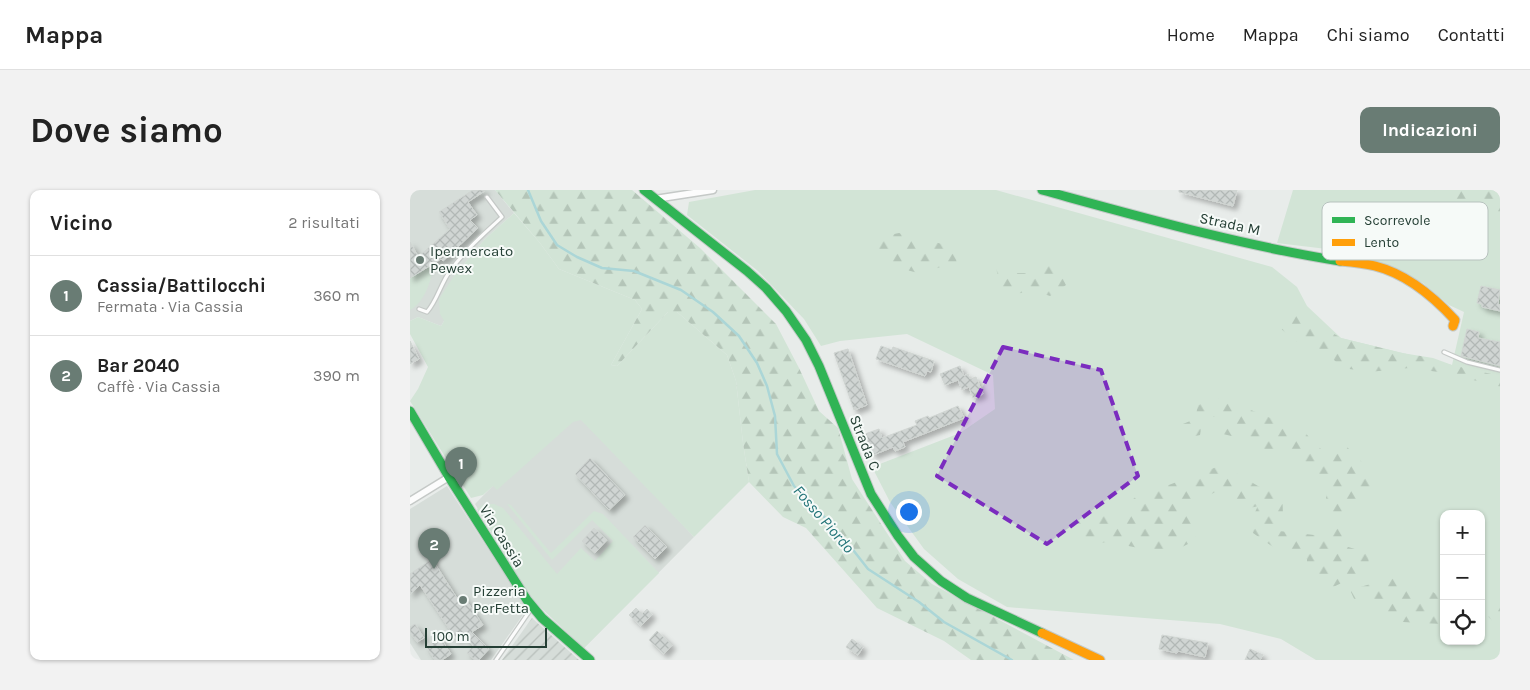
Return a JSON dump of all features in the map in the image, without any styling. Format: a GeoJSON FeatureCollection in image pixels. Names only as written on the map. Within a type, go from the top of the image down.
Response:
{"type":"FeatureCollection","features":[{"type":"Feature","properties":{"kind":"street","name":"Strada C"},"geometry":{"type":"LineString","coordinates":[[644,190],[756,280],[776,298],[792,318],[819,366],[871,494],[898,536],[920,563],[941,581],[967,598],[1100,660]]}},
{"type":"Feature","properties":{"kind":"street"},"geometry":{"type":"LineString","coordinates":[[656,199],[713,190]]}},
{"type":"Feature","properties":{"kind":"street","name":"Strada M"},"geometry":{"type":"LineString","coordinates":[[1042,190],[1187,229],[1322,258]]}},
{"type":"Feature","properties":{"kind":"street","name":"Strada M"},"geometry":{"type":"LineString","coordinates":[[1338,260],[1376,266],[1413,283],[1437,300],[1455,320],[1453,326]]}},
{"type":"Feature","properties":{"kind":"street","name":"Via Cassia"},"geometry":{"type":"LineString","coordinates":[[410,411],[449,477],[532,607],[547,623],[590,660]]}},
{"type":"Feature","properties":{"kind":"street"},"geometry":{"type":"LineString","coordinates":[[410,501],[449,477]]}},
{"type":"Feature","properties":{"kind":"lane"},"geometry":{"type":"LineString","coordinates":[[419,310],[427,312],[431,308],[441,285],[465,252],[502,217],[487,197]]}},
{"type":"Feature","properties":{"kind":"lane"},"geometry":{"type":"LineString","coordinates":[[1444,352],[1467,362],[1500,370]]}},
{"type":"Feature","properties":{"kind":"lane"},"geometry":{"type":"LineString","coordinates":[[496,660],[532,607]]}},
{"type":"Feature","properties":{"kind":"highlighted area"},"geometry":{"type":"Polygon","coordinates":[[[1003,347],[1101,370],[1138,476],[1047,544],[937,476],[1003,347]]]}},
{"type":"Feature","properties":{"kind":"shaded area"},"geometry":{"type":"Polygon","coordinates":[[[410,190],[495,190],[514,213],[485,239],[454,276],[444,321],[441,326],[418,317],[410,321],[410,190]]]}},
{"type":"Feature","properties":{"kind":"shaded area"},"geometry":{"type":"Polygon","coordinates":[[[572,405],[694,537],[584,648],[535,602],[475,504],[572,405]]]}},
{"type":"Feature","properties":{"kind":"shaded area"},"geometry":{"type":"Polygon","coordinates":[[[447,486],[527,609],[491,660],[421,660],[410,643],[410,509],[447,486]]]}},
{"type":"Feature","properties":{"kind":"shaded area"},"geometry":{"type":"Polygon","coordinates":[[[532,618],[579,660],[502,660],[532,618]]]}},
{"type":"Feature","properties":{"kind":"green space"},"geometry":{"type":"Polygon","coordinates":[[[495,190],[632,190],[700,248],[776,324],[819,411],[838,428],[852,479],[905,561],[932,584],[1074,660],[971,660],[944,641],[877,608],[806,528],[783,517],[749,482],[736,381],[727,355],[677,312],[668,312],[617,366],[611,365],[642,309],[635,300],[559,269],[540,243],[495,190]]]}},
{"type":"Feature","properties":{"kind":"green space"},"geometry":{"type":"Polygon","coordinates":[[[755,190],[996,190],[1272,267],[1297,287],[1307,306],[1341,338],[1452,365],[1464,312],[1449,305],[1423,283],[1371,260],[1488,260],[1488,202],[1322,202],[1322,248],[1277,243],[1293,190],[1500,190],[1500,660],[1316,660],[1281,639],[1220,624],[1007,607],[958,579],[924,549],[890,502],[872,467],[960,433],[995,409],[993,375],[907,334],[840,341],[821,346],[804,319],[758,271],[687,215],[689,202],[755,190]]]}},
{"type":"Feature","properties":{"kind":"green space"},"geometry":{"type":"Polygon","coordinates":[[[1432,190],[1500,190],[1500,215],[1488,211],[1488,202],[1456,202],[1432,190]]]}},
{"type":"Feature","properties":{"kind":"green space"},"geometry":{"type":"Polygon","coordinates":[[[514,213],[559,269],[635,300],[642,309],[611,365],[617,366],[668,312],[677,312],[727,355],[736,381],[749,482],[694,537],[581,420],[573,422],[497,490],[493,486],[483,495],[471,498],[410,401],[428,367],[410,334],[410,321],[418,317],[441,326],[444,321],[440,314],[439,299],[454,276],[485,239],[514,213]]]}},
{"type":"Feature","properties":{"kind":"green space"},"geometry":{"type":"Polygon","coordinates":[[[899,233],[954,247],[957,263],[918,273],[888,265],[874,258],[874,238],[899,233]]]}},
{"type":"Feature","properties":{"kind":"green space"},"geometry":{"type":"Polygon","coordinates":[[[1049,258],[1057,260],[1066,285],[1050,296],[1032,290],[1002,298],[995,262],[1017,273],[1038,273],[1049,258]]]}},
{"type":"Feature","properties":{"kind":"green space"},"geometry":{"type":"Polygon","coordinates":[[[433,265],[431,277],[423,297],[410,310],[410,278],[433,265]]]}},
{"type":"Feature","properties":{"kind":"green space"},"geometry":{"type":"Polygon","coordinates":[[[1297,314],[1341,338],[1402,353],[1433,358],[1452,365],[1500,376],[1500,387],[1446,373],[1409,368],[1369,372],[1343,368],[1325,352],[1303,342],[1295,341],[1279,327],[1297,314]]]}},
{"type":"Feature","properties":{"kind":"green space"},"geometry":{"type":"Polygon","coordinates":[[[1221,398],[1273,419],[1302,428],[1314,444],[1331,456],[1343,443],[1361,461],[1373,492],[1344,521],[1342,531],[1345,546],[1368,553],[1369,564],[1360,574],[1327,590],[1307,570],[1307,559],[1276,549],[1253,533],[1250,522],[1258,506],[1238,511],[1223,488],[1189,506],[1196,540],[1168,554],[1109,542],[1090,544],[1081,537],[1060,529],[1108,508],[1115,528],[1124,518],[1134,498],[1222,465],[1258,486],[1274,491],[1282,488],[1283,515],[1279,531],[1323,536],[1328,531],[1333,514],[1326,498],[1330,480],[1299,464],[1295,449],[1272,457],[1244,439],[1223,434],[1229,417],[1203,417],[1200,435],[1186,438],[1178,426],[1195,419],[1198,405],[1221,398]]]}},
{"type":"Feature","properties":{"kind":"green space"},"geometry":{"type":"Polygon","coordinates":[[[484,504],[494,504],[503,508],[557,574],[581,548],[595,561],[613,541],[592,520],[552,560],[507,504],[511,505],[551,553],[594,511],[603,514],[659,573],[584,648],[535,602],[523,585],[477,509],[484,504]]]}},
{"type":"Feature","properties":{"kind":"green space"},"geometry":{"type":"Polygon","coordinates":[[[1391,578],[1403,580],[1427,593],[1433,592],[1440,596],[1440,622],[1438,624],[1386,621],[1370,596],[1356,603],[1350,590],[1391,578]]]}},
{"type":"Feature","properties":{"kind":"green space"},"geometry":{"type":"Polygon","coordinates":[[[1500,604],[1500,624],[1497,625],[1485,614],[1485,610],[1500,604]]]}},
{"type":"Feature","properties":{"kind":"building"},"geometry":{"type":"Polygon","coordinates":[[[473,190],[486,190],[468,202],[477,215],[470,220],[478,228],[443,261],[441,259],[410,278],[410,242],[418,256],[425,251],[450,229],[439,212],[473,190]]]}},
{"type":"Feature","properties":{"kind":"building"},"geometry":{"type":"Polygon","coordinates":[[[1179,190],[1237,190],[1233,206],[1179,192],[1179,190]]]}},
{"type":"Feature","properties":{"kind":"building"},"geometry":{"type":"Polygon","coordinates":[[[1481,286],[1500,290],[1498,304],[1500,305],[1500,311],[1482,307],[1482,304],[1477,303],[1481,286]]]}},
{"type":"Feature","properties":{"kind":"building"},"geometry":{"type":"Polygon","coordinates":[[[1467,329],[1479,332],[1478,338],[1500,342],[1500,366],[1461,356],[1467,329]]]}},
{"type":"Feature","properties":{"kind":"building"},"geometry":{"type":"Polygon","coordinates":[[[410,341],[419,359],[410,364],[410,341]]]}},
{"type":"Feature","properties":{"kind":"building"},"geometry":{"type":"Polygon","coordinates":[[[881,346],[892,350],[893,347],[934,361],[931,372],[927,371],[925,376],[876,359],[881,346]]]}},
{"type":"Feature","properties":{"kind":"building"},"geometry":{"type":"Polygon","coordinates":[[[848,349],[867,405],[854,410],[834,353],[848,349]]]}},
{"type":"Feature","properties":{"kind":"building"},"geometry":{"type":"Polygon","coordinates":[[[960,366],[964,376],[968,374],[970,379],[976,377],[983,394],[973,398],[969,387],[962,390],[958,380],[945,385],[940,374],[960,366]]]}},
{"type":"Feature","properties":{"kind":"building"},"geometry":{"type":"Polygon","coordinates":[[[958,406],[964,418],[903,442],[905,447],[895,451],[893,447],[873,455],[865,434],[879,429],[882,438],[917,425],[915,421],[928,416],[929,418],[958,406]]]}},
{"type":"Feature","properties":{"kind":"building"},"geometry":{"type":"Polygon","coordinates":[[[590,458],[625,495],[609,510],[575,474],[590,458]]]}},
{"type":"Feature","properties":{"kind":"building"},"geometry":{"type":"Polygon","coordinates":[[[645,525],[667,547],[655,559],[633,537],[645,525]]]}},
{"type":"Feature","properties":{"kind":"building"},"geometry":{"type":"Polygon","coordinates":[[[594,528],[607,540],[595,553],[582,541],[594,528]]]}},
{"type":"Feature","properties":{"kind":"building"},"geometry":{"type":"Polygon","coordinates":[[[432,559],[457,598],[462,594],[483,625],[472,632],[489,649],[479,660],[475,660],[467,653],[473,646],[463,635],[456,639],[420,585],[410,594],[410,574],[432,559]]]}},
{"type":"Feature","properties":{"kind":"building"},"geometry":{"type":"Polygon","coordinates":[[[636,608],[642,614],[647,609],[652,615],[641,626],[629,615],[636,608]]]}},
{"type":"Feature","properties":{"kind":"building"},"geometry":{"type":"Polygon","coordinates":[[[415,624],[424,638],[417,642],[410,632],[410,627],[415,624]]]}},
{"type":"Feature","properties":{"kind":"building"},"geometry":{"type":"Polygon","coordinates":[[[657,631],[672,645],[664,654],[649,640],[657,631]]]}},
{"type":"Feature","properties":{"kind":"building"},"geometry":{"type":"Polygon","coordinates":[[[1162,635],[1208,643],[1205,657],[1159,649],[1162,635]]]}},
{"type":"Feature","properties":{"kind":"building"},"geometry":{"type":"Polygon","coordinates":[[[440,637],[451,654],[442,660],[435,660],[426,646],[440,637]]]}},
{"type":"Feature","properties":{"kind":"building"},"geometry":{"type":"Polygon","coordinates":[[[852,639],[863,647],[858,655],[846,647],[852,639]]]}},
{"type":"Feature","properties":{"kind":"building"},"geometry":{"type":"Polygon","coordinates":[[[1250,649],[1263,655],[1260,660],[1245,660],[1250,649]]]}},
{"type":"Feature","properties":{"kind":"waterway","name":"Fosso Piordo"},"geometry":{"type":"LineString","coordinates":[[528,190],[541,221],[557,245],[577,257],[602,268],[634,271],[681,290],[713,312],[739,336],[757,363],[767,386],[775,416],[777,454],[794,486],[839,532],[868,569],[919,602],[944,622],[1012,660]]}},
{"type":"Feature","properties":{"kind":"traffic: fast"},"geometry":{"type":"LineString","coordinates":[[644,190],[747,271],[766,288],[786,311],[806,340],[819,366],[871,494],[914,557],[941,581],[967,598],[1042,633]]}},
{"type":"Feature","properties":{"kind":"traffic: fast"},"geometry":{"type":"LineString","coordinates":[[1042,190],[1227,239],[1322,258]]}},
{"type":"Feature","properties":{"kind":"traffic: fast"},"geometry":{"type":"LineString","coordinates":[[1335,260],[1340,261]]}},
{"type":"Feature","properties":{"kind":"traffic: fast"},"geometry":{"type":"LineString","coordinates":[[410,411],[449,477],[527,600],[542,618],[590,660]]}},
{"type":"Feature","properties":{"kind":"traffic: slow"},"geometry":{"type":"LineString","coordinates":[[1340,261],[1375,266],[1409,280],[1447,311],[1455,320],[1453,326]]}},
{"type":"Feature","properties":{"kind":"traffic: slow"},"geometry":{"type":"LineString","coordinates":[[1042,633],[1100,660]]}},
{"type":"Feature","properties":{"kind":"place","name":"Ipermercato Pewex"},"geometry":{"type":"Point","coordinates":[420,260]}},
{"type":"Feature","properties":{"kind":"place","name":"Cassia/Battilocchi"},"geometry":{"type":"Point","coordinates":[461,488]}},
{"type":"Feature","properties":{"kind":"place","name":"Bar 2040"},"geometry":{"type":"Point","coordinates":[434,569]}},
{"type":"Feature","properties":{"kind":"place","name":"Pizzeria PerFetta"},"geometry":{"type":"Point","coordinates":[463,600]}}]}
